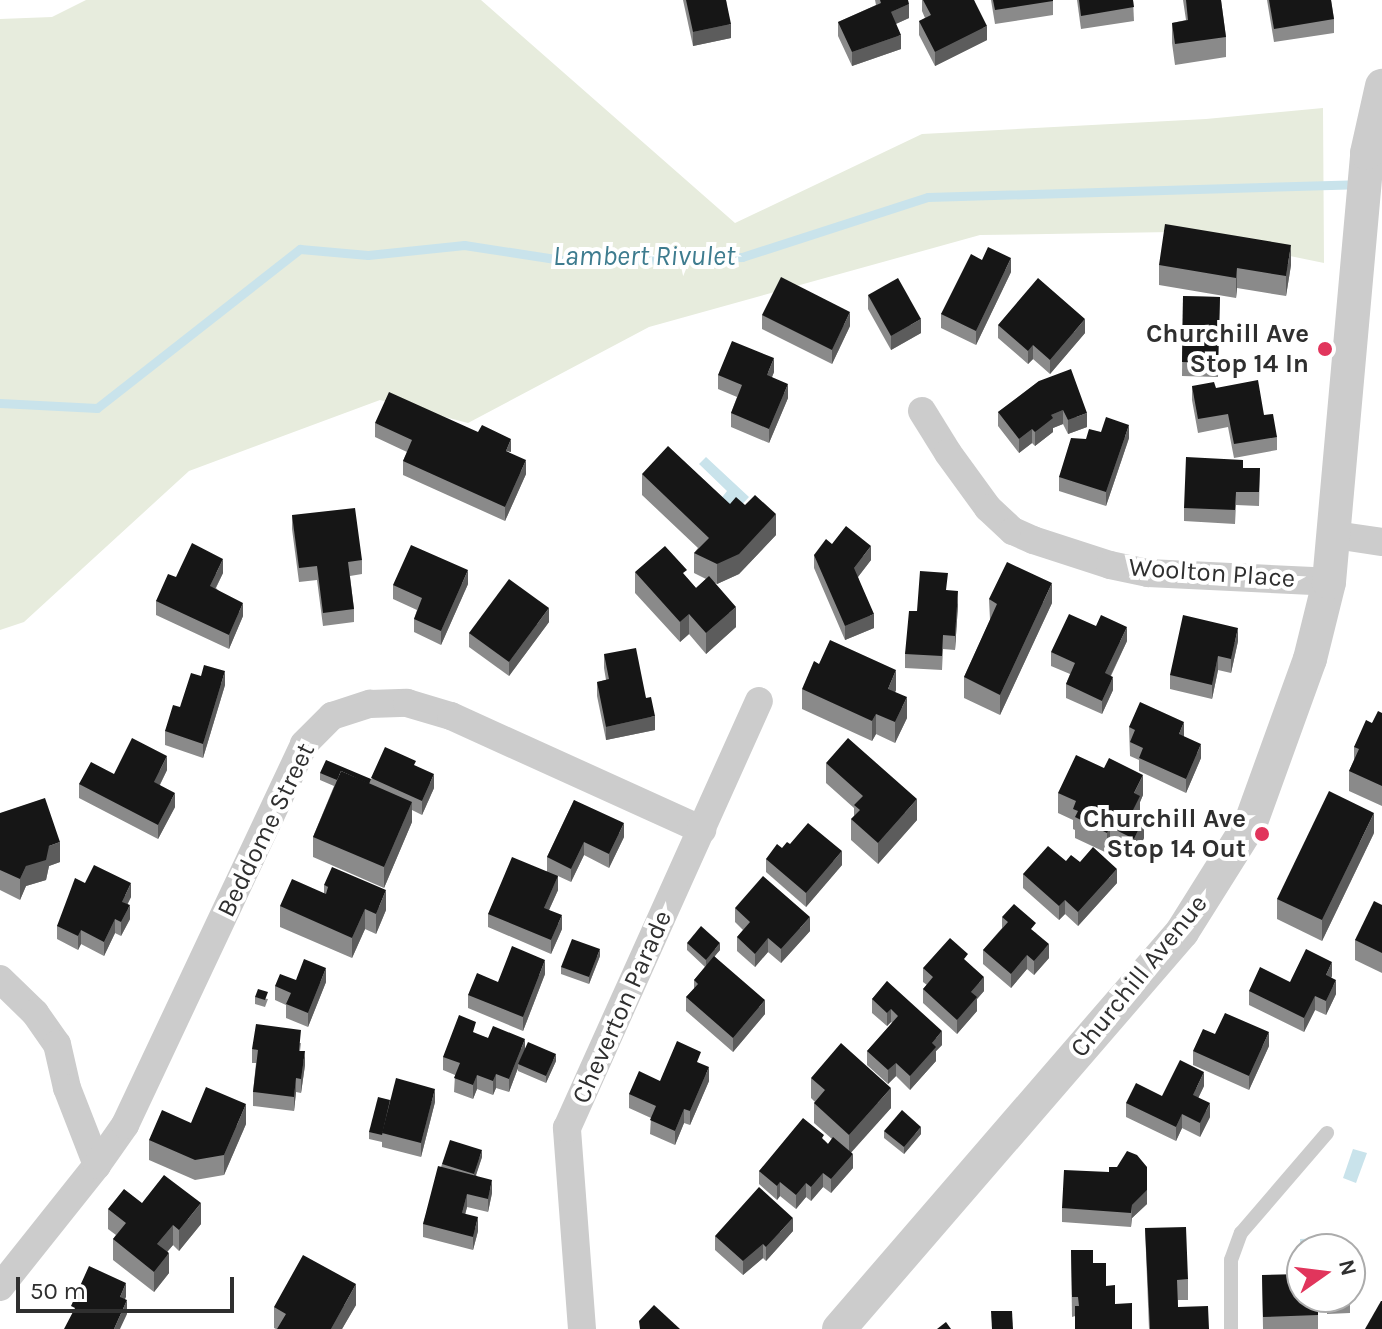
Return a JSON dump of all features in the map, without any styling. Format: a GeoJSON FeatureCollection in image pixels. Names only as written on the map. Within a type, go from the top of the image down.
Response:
{"type":"FeatureCollection","features":[{"type":"Feature","properties":{"kind":"street","name":"Churchill Avenue"},"geometry":{"type":"LineString","coordinates":[[839,1329],[1172,944],[1251,822],[1310,659],[1329,582],[1367,153],[1382,86]]}},
{"type":"Feature","properties":{"kind":"street","name":"Woolton Place"},"geometry":{"type":"LineString","coordinates":[[922,411],[988,508],[1013,531],[1033,540],[1110,565],[1148,573],[1329,582]]}},
{"type":"Feature","properties":{"kind":"street"},"geometry":{"type":"LineString","coordinates":[[1335,535],[1382,542]]}},
{"type":"Feature","properties":{"kind":"street","name":"Cheverton Parade"},"geometry":{"type":"LineString","coordinates":[[582,1329],[567,1128],[759,701]]}},
{"type":"Feature","properties":{"kind":"street","name":"Beddome Street"},"geometry":{"type":"LineString","coordinates":[[0,1287],[125,1125],[304,744],[332,716],[370,704],[407,703],[451,716],[702,830]]}},
{"type":"Feature","properties":{"kind":"street"},"geometry":{"type":"LineString","coordinates":[[0,979],[35,1013],[57,1044],[67,1088],[97,1165]]}},
{"type":"Feature","properties":{"kind":"lane"},"geometry":{"type":"LineString","coordinates":[[1231,1329],[1231,1260],[1241,1233],[1327,1133]]}},
{"type":"Feature","properties":{"kind":"shaded area"},"geometry":{"type":"Polygon","coordinates":[[[86,0],[481,0],[735,223],[922,134],[1206,119],[1323,108],[1324,263],[1173,232],[980,235],[649,327],[468,423],[380,400],[189,471],[24,622],[0,630],[0,19],[52,17],[86,0]]]}},
{"type":"Feature","properties":{"kind":"water"},"geometry":{"type":"Polygon","coordinates":[[[706,457],[749,497],[734,513],[720,500],[727,491],[699,464],[706,457]]]}},
{"type":"Feature","properties":{"kind":"water"},"geometry":{"type":"Polygon","coordinates":[[[1353,1149],[1367,1153],[1356,1183],[1343,1178],[1353,1149]]]}},
{"type":"Feature","properties":{"kind":"building"},"geometry":{"type":"Polygon","coordinates":[[[686,0],[726,0],[731,24],[693,32],[686,0]]]}},
{"type":"Feature","properties":{"kind":"building"},"geometry":{"type":"Polygon","coordinates":[[[880,0],[908,0],[909,4],[891,12],[901,35],[852,52],[838,22],[881,3],[880,0]]]}},
{"type":"Feature","properties":{"kind":"building"},"geometry":{"type":"Polygon","coordinates":[[[923,0],[974,0],[987,26],[935,52],[919,21],[931,15],[923,0]]]}},
{"type":"Feature","properties":{"kind":"building"},"geometry":{"type":"Polygon","coordinates":[[[993,0],[1053,0],[1053,1],[995,10],[993,0]]]}},
{"type":"Feature","properties":{"kind":"building"},"geometry":{"type":"Polygon","coordinates":[[[1079,0],[1133,0],[1134,7],[1081,16],[1079,0]]]}},
{"type":"Feature","properties":{"kind":"building"},"geometry":{"type":"Polygon","coordinates":[[[1186,0],[1221,0],[1226,37],[1175,44],[1172,23],[1188,20],[1186,0]]]}},
{"type":"Feature","properties":{"kind":"building"},"geometry":{"type":"Polygon","coordinates":[[[1269,0],[1331,0],[1334,19],[1274,29],[1269,0]]]}},
{"type":"Feature","properties":{"kind":"building"},"geometry":{"type":"Polygon","coordinates":[[[1165,224],[1291,245],[1286,276],[1237,268],[1236,278],[1159,265],[1165,224]]]}},
{"type":"Feature","properties":{"kind":"building"},"geometry":{"type":"Polygon","coordinates":[[[988,247],[1011,258],[976,331],[941,314],[971,254],[982,260],[988,247]]]}},
{"type":"Feature","properties":{"kind":"building"},"geometry":{"type":"Polygon","coordinates":[[[781,277],[850,312],[832,350],[762,315],[781,277]]]}},
{"type":"Feature","properties":{"kind":"building"},"geometry":{"type":"Polygon","coordinates":[[[898,278],[921,319],[891,336],[868,295],[898,278]]]}},
{"type":"Feature","properties":{"kind":"building"},"geometry":{"type":"Polygon","coordinates":[[[1038,278],[1085,319],[1050,360],[1033,345],[1028,351],[998,325],[1038,278]]]}},
{"type":"Feature","properties":{"kind":"building"},"geometry":{"type":"Polygon","coordinates":[[[1183,296],[1220,297],[1218,363],[1182,362],[1183,296]]]}},
{"type":"Feature","properties":{"kind":"building"},"geometry":{"type":"Polygon","coordinates":[[[732,341],[774,358],[767,375],[788,384],[769,429],[731,413],[742,385],[718,375],[732,341]]]}},
{"type":"Feature","properties":{"kind":"building"},"geometry":{"type":"Polygon","coordinates":[[[1071,369],[1087,413],[1068,420],[1063,410],[1051,415],[1053,418],[1035,432],[1032,429],[1019,439],[998,412],[1039,381],[1071,369]]]}},
{"type":"Feature","properties":{"kind":"building"},"geometry":{"type":"Polygon","coordinates":[[[1258,380],[1264,415],[1273,414],[1277,437],[1234,444],[1228,414],[1198,419],[1192,386],[1214,382],[1216,388],[1258,380]]]}},
{"type":"Feature","properties":{"kind":"building"},"geometry":{"type":"Polygon","coordinates":[[[389,392],[478,432],[482,425],[511,439],[506,451],[526,460],[505,507],[403,461],[412,440],[375,423],[389,392]]]}},
{"type":"Feature","properties":{"kind":"building"},"geometry":{"type":"Polygon","coordinates":[[[1106,417],[1129,425],[1106,492],[1059,477],[1071,438],[1086,439],[1089,429],[1101,432],[1106,417]]]}},
{"type":"Feature","properties":{"kind":"building"},"geometry":{"type":"Polygon","coordinates":[[[668,446],[730,504],[736,497],[745,505],[755,495],[776,514],[739,554],[717,564],[694,553],[709,538],[642,474],[668,446]]]}},
{"type":"Feature","properties":{"kind":"building"},"geometry":{"type":"Polygon","coordinates":[[[1186,457],[1243,460],[1243,468],[1260,468],[1259,492],[1236,492],[1235,510],[1184,508],[1186,457]]]}},
{"type":"Feature","properties":{"kind":"building"},"geometry":{"type":"Polygon","coordinates":[[[355,508],[362,560],[348,562],[354,609],[323,613],[317,566],[299,568],[292,515],[355,508]]]}},
{"type":"Feature","properties":{"kind":"building"},"geometry":{"type":"Polygon","coordinates":[[[846,526],[871,546],[854,568],[874,614],[845,626],[814,555],[826,539],[832,544],[846,526]]]}},
{"type":"Feature","properties":{"kind":"building"},"geometry":{"type":"Polygon","coordinates":[[[192,543],[223,559],[210,586],[243,603],[229,635],[156,601],[168,574],[176,577],[192,543]]]}},
{"type":"Feature","properties":{"kind":"building"},"geometry":{"type":"Polygon","coordinates":[[[411,545],[468,570],[441,631],[414,619],[422,598],[393,585],[411,545]]]}},
{"type":"Feature","properties":{"kind":"building"},"geometry":{"type":"Polygon","coordinates":[[[665,546],[687,570],[683,573],[696,588],[709,576],[736,607],[706,633],[689,614],[680,622],[635,572],[665,546]]]}},
{"type":"Feature","properties":{"kind":"building"},"geometry":{"type":"Polygon","coordinates":[[[1007,562],[1052,583],[1000,695],[964,677],[997,604],[989,599],[1007,562]]]}},
{"type":"Feature","properties":{"kind":"building"},"geometry":{"type":"Polygon","coordinates":[[[920,571],[948,573],[946,590],[958,591],[955,636],[943,635],[942,656],[905,654],[909,611],[917,611],[920,571]]]}},
{"type":"Feature","properties":{"kind":"building"},"geometry":{"type":"Polygon","coordinates":[[[509,579],[549,608],[509,662],[469,633],[509,579]]]}},
{"type":"Feature","properties":{"kind":"building"},"geometry":{"type":"Polygon","coordinates":[[[1069,614],[1096,626],[1101,615],[1127,627],[1105,673],[1113,677],[1102,701],[1066,684],[1075,663],[1051,652],[1069,614]]]}},
{"type":"Feature","properties":{"kind":"building"},"geometry":{"type":"Polygon","coordinates":[[[1183,615],[1238,628],[1231,659],[1218,656],[1212,685],[1170,675],[1183,615]]]}},
{"type":"Feature","properties":{"kind":"building"},"geometry":{"type":"Polygon","coordinates":[[[830,640],[896,670],[888,689],[907,697],[895,722],[876,714],[872,721],[802,689],[814,661],[819,664],[830,640]]]}},
{"type":"Feature","properties":{"kind":"building"},"geometry":{"type":"Polygon","coordinates":[[[636,648],[646,698],[651,697],[655,716],[606,727],[597,682],[609,679],[604,654],[636,648]]]}},
{"type":"Feature","properties":{"kind":"building"},"geometry":{"type":"Polygon","coordinates":[[[204,665],[225,671],[203,744],[165,731],[173,705],[180,707],[191,673],[201,676],[204,665]]]}},
{"type":"Feature","properties":{"kind":"building"},"geometry":{"type":"Polygon","coordinates":[[[1140,702],[1184,722],[1179,734],[1201,744],[1186,779],[1139,758],[1143,748],[1130,742],[1135,730],[1129,727],[1140,702]]]}},
{"type":"Feature","properties":{"kind":"building"},"geometry":{"type":"Polygon","coordinates":[[[1378,711],[1382,713],[1382,786],[1349,771],[1359,749],[1354,747],[1366,720],[1372,723],[1378,711]]]}},
{"type":"Feature","properties":{"kind":"building"},"geometry":{"type":"Polygon","coordinates":[[[132,738],[167,756],[154,782],[175,793],[158,825],[79,784],[91,762],[114,774],[132,738]]]}},
{"type":"Feature","properties":{"kind":"building"},"geometry":{"type":"Polygon","coordinates":[[[848,738],[917,799],[878,843],[851,819],[860,810],[854,805],[863,796],[826,763],[848,738]]]}},
{"type":"Feature","properties":{"kind":"building"},"geometry":{"type":"Polygon","coordinates":[[[385,747],[416,761],[414,765],[434,774],[422,801],[371,778],[385,747]]]}},
{"type":"Feature","properties":{"kind":"building"},"geometry":{"type":"Polygon","coordinates":[[[1076,755],[1104,768],[1109,758],[1143,775],[1134,793],[1140,796],[1132,812],[1144,818],[1134,839],[1110,827],[1107,833],[1075,817],[1078,811],[1073,809],[1076,801],[1058,793],[1076,755]]]}},
{"type":"Feature","properties":{"kind":"building"},"geometry":{"type":"Polygon","coordinates":[[[326,760],[371,779],[369,784],[341,771],[337,780],[320,773],[326,760]]]}},
{"type":"Feature","properties":{"kind":"building"},"geometry":{"type":"Polygon","coordinates":[[[341,771],[412,802],[384,867],[313,837],[341,771]]]}},
{"type":"Feature","properties":{"kind":"building"},"geometry":{"type":"Polygon","coordinates":[[[1329,791],[1374,813],[1322,920],[1277,899],[1329,791]]]}},
{"type":"Feature","properties":{"kind":"building"},"geometry":{"type":"Polygon","coordinates":[[[45,798],[60,842],[49,846],[46,860],[26,866],[20,879],[0,870],[0,813],[45,798]]]}},
{"type":"Feature","properties":{"kind":"building"},"geometry":{"type":"Polygon","coordinates":[[[574,800],[624,823],[609,854],[584,842],[571,869],[547,857],[574,800]]]}},
{"type":"Feature","properties":{"kind":"building"},"geometry":{"type":"Polygon","coordinates":[[[808,823],[842,851],[806,893],[766,859],[777,844],[782,848],[787,842],[790,844],[808,823]]]}},
{"type":"Feature","properties":{"kind":"building"},"geometry":{"type":"Polygon","coordinates":[[[1048,846],[1066,861],[1071,855],[1080,862],[1093,847],[1117,869],[1078,912],[1065,900],[1059,906],[1023,874],[1048,846]]]}},
{"type":"Feature","properties":{"kind":"building"},"geometry":{"type":"Polygon","coordinates":[[[512,857],[558,876],[544,908],[562,915],[551,940],[488,914],[512,857]]]}},
{"type":"Feature","properties":{"kind":"building"},"geometry":{"type":"Polygon","coordinates":[[[94,865],[131,883],[122,902],[130,905],[121,922],[115,919],[104,942],[81,930],[78,936],[57,926],[75,878],[85,883],[94,865]]]}},
{"type":"Feature","properties":{"kind":"building"},"geometry":{"type":"Polygon","coordinates":[[[332,867],[386,890],[376,914],[365,909],[352,938],[280,906],[292,879],[326,894],[328,887],[324,885],[332,867]]]}},
{"type":"Feature","properties":{"kind":"building"},"geometry":{"type":"Polygon","coordinates":[[[763,876],[810,917],[781,949],[768,938],[755,954],[737,937],[750,922],[735,908],[763,876]]]}},
{"type":"Feature","properties":{"kind":"building"},"geometry":{"type":"Polygon","coordinates":[[[1374,901],[1382,905],[1382,953],[1355,940],[1374,901]]]}},
{"type":"Feature","properties":{"kind":"building"},"geometry":{"type":"Polygon","coordinates":[[[1014,904],[1036,923],[1031,929],[1049,944],[1034,961],[1027,955],[1011,974],[983,950],[1008,922],[1002,917],[1014,904]]]}},
{"type":"Feature","properties":{"kind":"building"},"geometry":{"type":"Polygon","coordinates":[[[701,926],[720,943],[706,960],[687,943],[701,926]]]}},
{"type":"Feature","properties":{"kind":"building"},"geometry":{"type":"Polygon","coordinates":[[[950,938],[968,954],[964,959],[984,977],[971,992],[977,997],[957,1020],[923,989],[933,977],[923,968],[950,938]]]}},
{"type":"Feature","properties":{"kind":"building"},"geometry":{"type":"Polygon","coordinates":[[[572,939],[600,949],[589,977],[561,967],[572,939]]]}},
{"type":"Feature","properties":{"kind":"building"},"geometry":{"type":"Polygon","coordinates":[[[512,946],[545,960],[523,1017],[468,995],[477,973],[498,982],[512,946]]]}},
{"type":"Feature","properties":{"kind":"building"},"geometry":{"type":"Polygon","coordinates":[[[1306,949],[1332,962],[1326,975],[1336,980],[1326,1001],[1315,996],[1304,1018],[1249,991],[1260,967],[1290,982],[1306,949]]]}},
{"type":"Feature","properties":{"kind":"building"},"geometry":{"type":"Polygon","coordinates":[[[714,956],[765,1000],[733,1038],[686,997],[698,984],[694,980],[714,956]]]}},
{"type":"Feature","properties":{"kind":"building"},"geometry":{"type":"Polygon","coordinates":[[[304,959],[326,968],[308,1013],[286,1004],[291,993],[275,986],[280,974],[296,980],[304,959]]]}},
{"type":"Feature","properties":{"kind":"building"},"geometry":{"type":"Polygon","coordinates":[[[887,981],[942,1031],[932,1043],[936,1047],[910,1076],[896,1063],[888,1070],[867,1051],[898,1016],[891,1009],[887,1013],[872,999],[887,981]]]}},
{"type":"Feature","properties":{"kind":"building"},"geometry":{"type":"Polygon","coordinates":[[[258,989],[268,992],[265,1000],[255,997],[258,989]]]}},
{"type":"Feature","properties":{"kind":"building"},"geometry":{"type":"Polygon","coordinates":[[[1225,1013],[1269,1032],[1249,1076],[1193,1051],[1203,1029],[1215,1034],[1225,1013]]]}},
{"type":"Feature","properties":{"kind":"building"},"geometry":{"type":"Polygon","coordinates":[[[459,1015],[476,1022],[473,1032],[488,1038],[493,1026],[525,1039],[509,1079],[496,1074],[493,1081],[477,1075],[473,1085],[454,1078],[460,1063],[443,1057],[459,1015]]]}},
{"type":"Feature","properties":{"kind":"building"},"geometry":{"type":"Polygon","coordinates":[[[256,1024],[301,1030],[299,1051],[305,1051],[301,1079],[296,1078],[294,1097],[253,1092],[258,1050],[252,1049],[256,1024]]]}},
{"type":"Feature","properties":{"kind":"building"},"geometry":{"type":"Polygon","coordinates":[[[677,1041],[701,1052],[697,1062],[709,1067],[690,1111],[684,1109],[675,1131],[650,1120],[656,1106],[629,1094],[639,1071],[660,1081],[677,1041]]]}},
{"type":"Feature","properties":{"kind":"building"},"geometry":{"type":"Polygon","coordinates":[[[528,1042],[556,1054],[546,1076],[518,1064],[528,1042]]]}},
{"type":"Feature","properties":{"kind":"building"},"geometry":{"type":"Polygon","coordinates":[[[841,1043],[891,1088],[849,1135],[814,1103],[825,1090],[811,1078],[841,1043]]]}},
{"type":"Feature","properties":{"kind":"building"},"geometry":{"type":"Polygon","coordinates":[[[1180,1060],[1204,1072],[1193,1095],[1210,1103],[1200,1123],[1182,1114],[1176,1127],[1126,1103],[1136,1083],[1162,1096],[1180,1060]]]}},
{"type":"Feature","properties":{"kind":"building"},"geometry":{"type":"Polygon","coordinates":[[[396,1078],[435,1089],[421,1143],[382,1133],[396,1078]]]}},
{"type":"Feature","properties":{"kind":"building"},"geometry":{"type":"Polygon","coordinates":[[[206,1087],[246,1104],[224,1155],[195,1160],[149,1140],[162,1110],[191,1123],[206,1087]]]}},
{"type":"Feature","properties":{"kind":"building"},"geometry":{"type":"Polygon","coordinates":[[[378,1097],[390,1100],[382,1135],[369,1132],[378,1097]]]}},
{"type":"Feature","properties":{"kind":"building"},"geometry":{"type":"Polygon","coordinates":[[[902,1110],[921,1127],[904,1147],[884,1131],[902,1110]]]}},
{"type":"Feature","properties":{"kind":"building"},"geometry":{"type":"Polygon","coordinates":[[[803,1118],[824,1135],[822,1138],[828,1144],[833,1137],[853,1154],[831,1179],[823,1173],[811,1187],[806,1183],[796,1195],[780,1182],[777,1186],[759,1171],[803,1118]]]}},
{"type":"Feature","properties":{"kind":"building"},"geometry":{"type":"Polygon","coordinates":[[[450,1140],[482,1150],[474,1174],[442,1164],[450,1140]]]}},
{"type":"Feature","properties":{"kind":"building"},"geometry":{"type":"Polygon","coordinates":[[[1127,1151],[1137,1155],[1147,1167],[1147,1190],[1132,1205],[1131,1213],[1062,1208],[1064,1170],[1109,1172],[1109,1167],[1117,1167],[1127,1151]]]}},
{"type":"Feature","properties":{"kind":"building"},"geometry":{"type":"Polygon","coordinates":[[[438,1166],[492,1180],[488,1199],[467,1194],[462,1213],[478,1217],[473,1237],[423,1224],[438,1166]]]}},
{"type":"Feature","properties":{"kind":"building"},"geometry":{"type":"Polygon","coordinates":[[[164,1175],[201,1203],[179,1230],[173,1225],[157,1244],[169,1253],[154,1272],[113,1239],[126,1223],[108,1209],[124,1189],[142,1203],[164,1175]]]}},
{"type":"Feature","properties":{"kind":"building"},"geometry":{"type":"Polygon","coordinates":[[[759,1187],[793,1218],[766,1247],[763,1244],[743,1261],[715,1236],[759,1187]]]}},
{"type":"Feature","properties":{"kind":"building"},"geometry":{"type":"Polygon","coordinates":[[[1186,1227],[1188,1279],[1177,1280],[1178,1307],[1208,1306],[1209,1329],[1150,1329],[1145,1228],[1186,1227]]]}},
{"type":"Feature","properties":{"kind":"building"},"geometry":{"type":"Polygon","coordinates":[[[1071,1250],[1093,1250],[1093,1263],[1106,1263],[1106,1286],[1115,1285],[1115,1304],[1132,1303],[1132,1329],[1075,1329],[1075,1306],[1079,1306],[1078,1297],[1072,1297],[1071,1250]]]}},
{"type":"Feature","properties":{"kind":"building"},"geometry":{"type":"Polygon","coordinates":[[[303,1255],[356,1284],[331,1329],[277,1329],[286,1314],[274,1307],[303,1255]]]}},
{"type":"Feature","properties":{"kind":"building"},"geometry":{"type":"Polygon","coordinates":[[[89,1266],[126,1283],[120,1297],[127,1300],[114,1329],[64,1329],[75,1308],[71,1306],[89,1266]]]}},
{"type":"Feature","properties":{"kind":"building"},"geometry":{"type":"Polygon","coordinates":[[[1286,1274],[1286,1313],[1318,1315],[1263,1317],[1262,1275],[1286,1274]]]}},
{"type":"Feature","properties":{"kind":"building"},"geometry":{"type":"Polygon","coordinates":[[[1381,1301],[1382,1329],[1365,1329],[1381,1301]]]}},
{"type":"Feature","properties":{"kind":"building"},"geometry":{"type":"Polygon","coordinates":[[[654,1305],[680,1329],[640,1329],[639,1321],[654,1305]]]}},
{"type":"Feature","properties":{"kind":"building"},"geometry":{"type":"Polygon","coordinates":[[[991,1311],[1012,1311],[1013,1329],[992,1329],[991,1311]]]}},
{"type":"Feature","properties":{"kind":"building"},"geometry":{"type":"Polygon","coordinates":[[[946,1322],[951,1329],[937,1329],[946,1322]]]}},
{"type":"Feature","properties":{"kind":"waterway","name":"Lambert Rivulet"},"geometry":{"type":"LineString","coordinates":[[0,403],[97,408],[300,249],[368,255],[464,245],[575,262],[742,257],[928,197],[1357,184]]}},
{"type":"Feature","properties":{"kind":"place","name":"Churchill Ave Stop 14 In"},"geometry":{"type":"Point","coordinates":[1325,349]}},
{"type":"Feature","properties":{"kind":"place","name":"Churchill Ave Stop 14 Out"},"geometry":{"type":"Point","coordinates":[1262,834]}}]}
